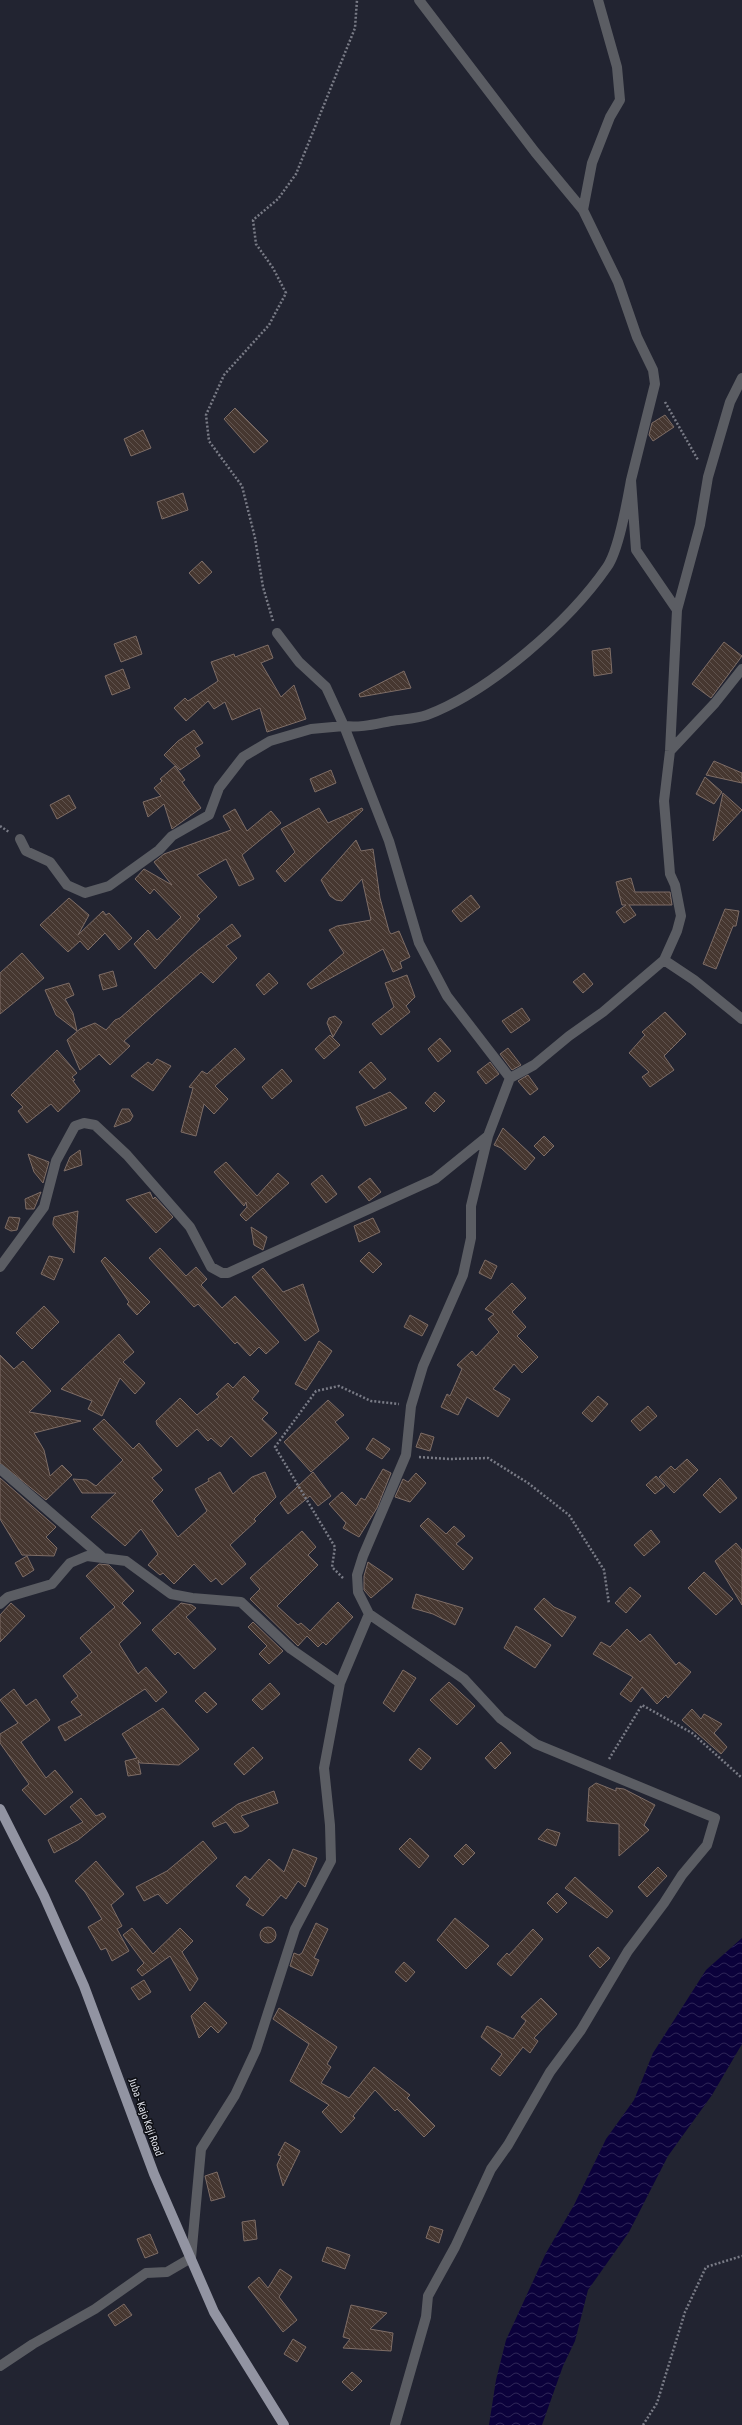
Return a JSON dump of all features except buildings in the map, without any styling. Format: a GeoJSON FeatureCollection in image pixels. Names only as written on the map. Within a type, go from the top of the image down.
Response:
{"type":"FeatureCollection","features":[{"type":"Feature","properties":{"kind":"main road","name":"Juba - Kajo Keji Road"},"geometry":{"type":"LineString","coordinates":[[0,1809],[44,1896],[84,1986],[154,2174],[214,2312],[284,2425]]}},
{"type":"Feature","properties":{"kind":"street"},"geometry":{"type":"LineString","coordinates":[[20,839],[26,851],[50,862],[66,885],[85,893],[109,886],[159,850],[172,836],[209,815],[219,788],[243,757],[270,741],[311,730],[344,726],[357,728],[426,715],[473,693],[527,651],[572,609],[608,566],[622,524],[631,480],[655,384],[653,370],[637,337],[618,282],[583,210],[534,152],[419,0]]}},
{"type":"Feature","properties":{"kind":"street"},"geometry":{"type":"LineString","coordinates":[[583,210],[592,163],[610,117],[620,100],[617,67],[603,26],[598,0]]}},
{"type":"Feature","properties":{"kind":"street"},"geometry":{"type":"LineString","coordinates":[[395,2425],[426,2317],[428,2296],[455,2248],[491,2169],[508,2145],[550,2072],[581,2030],[628,1951],[682,1875],[707,1845],[715,1818],[536,1744],[501,1719],[464,1679],[369,1614],[358,1592],[357,1575],[363,1556],[406,1455],[411,1406],[433,1340],[463,1275],[471,1238],[471,1206],[488,1136],[510,1078],[534,1065],[569,1036],[603,1012],[664,960],[677,931],[681,916],[675,886],[670,874],[666,841],[664,801],[670,751],[677,610],[700,525],[708,476],[730,402],[742,378]]}},
{"type":"Feature","properties":{"kind":"street"},"geometry":{"type":"LineString","coordinates":[[631,480],[636,550],[677,610]]}},
{"type":"Feature","properties":{"kind":"street"},"geometry":{"type":"LineString","coordinates":[[277,633],[299,662],[326,687],[344,726],[389,841],[419,943],[447,996],[510,1078]]}},
{"type":"Feature","properties":{"kind":"street"},"geometry":{"type":"LineString","coordinates":[[670,751],[715,703],[742,669]]}},
{"type":"Feature","properties":{"kind":"street"},"geometry":{"type":"LineString","coordinates":[[664,960],[694,980],[742,1019]]}},
{"type":"Feature","properties":{"kind":"street"},"geometry":{"type":"LineString","coordinates":[[0,1267],[44,1207],[56,1161],[75,1126],[84,1123],[95,1125],[128,1155],[190,1227],[211,1267],[222,1273],[228,1273],[435,1179],[488,1136]]}},
{"type":"Feature","properties":{"kind":"street"},"geometry":{"type":"LineString","coordinates":[[0,1469],[102,1557]]}},
{"type":"Feature","properties":{"kind":"street"},"geometry":{"type":"LineString","coordinates":[[0,1604],[8,1597],[52,1584],[70,1563],[87,1556],[126,1561],[171,1594],[192,1598],[241,1602],[291,1649],[340,1683]]}},
{"type":"Feature","properties":{"kind":"street"},"geometry":{"type":"LineString","coordinates":[[0,2366],[33,2344],[95,2309],[146,2273],[167,2272],[191,2258],[200,2149],[235,2095],[256,2050],[295,1929],[331,1861],[330,1825],[324,1768],[340,1683],[369,1614]]}},
{"type":"Feature","properties":{"kind":"path"},"geometry":{"type":"LineString","coordinates":[[277,633],[263,588],[255,538],[242,486],[208,441],[206,415],[224,375],[268,325],[286,293],[273,268],[256,244],[253,220],[278,199],[296,174],[356,28],[357,0]]}},
{"type":"Feature","properties":{"kind":"path"},"geometry":{"type":"LineString","coordinates":[[655,384],[708,476]]}},
{"type":"Feature","properties":{"kind":"path"},"geometry":{"type":"LineString","coordinates":[[358,1592],[332,1567],[335,1547],[275,1448],[316,1391],[339,1386],[371,1401],[411,1406]]}},
{"type":"Feature","properties":{"kind":"path"},"geometry":{"type":"LineString","coordinates":[[406,1455],[450,1459],[488,1458],[528,1483],[569,1515],[604,1570],[609,1604]]}},
{"type":"Feature","properties":{"kind":"path"},"geometry":{"type":"LineString","coordinates":[[602,1771],[642,1705],[692,1733],[742,1778]]}},
{"type":"Feature","properties":{"kind":"path"},"geometry":{"type":"LineString","coordinates":[[643,2425],[657,2403],[685,2312],[706,2267],[742,2256]]}},
{"type":"Feature","properties":{"kind":"water"},"geometry":{"type":"Polygon","coordinates":[[[742,1938],[742,2044],[712,2095],[668,2156],[629,2232],[588,2290],[575,2341],[563,2366],[542,2425],[489,2425],[496,2380],[506,2340],[546,2253],[574,2205],[606,2139],[634,2100],[653,2053],[706,1970],[742,1938]]]}}]}
